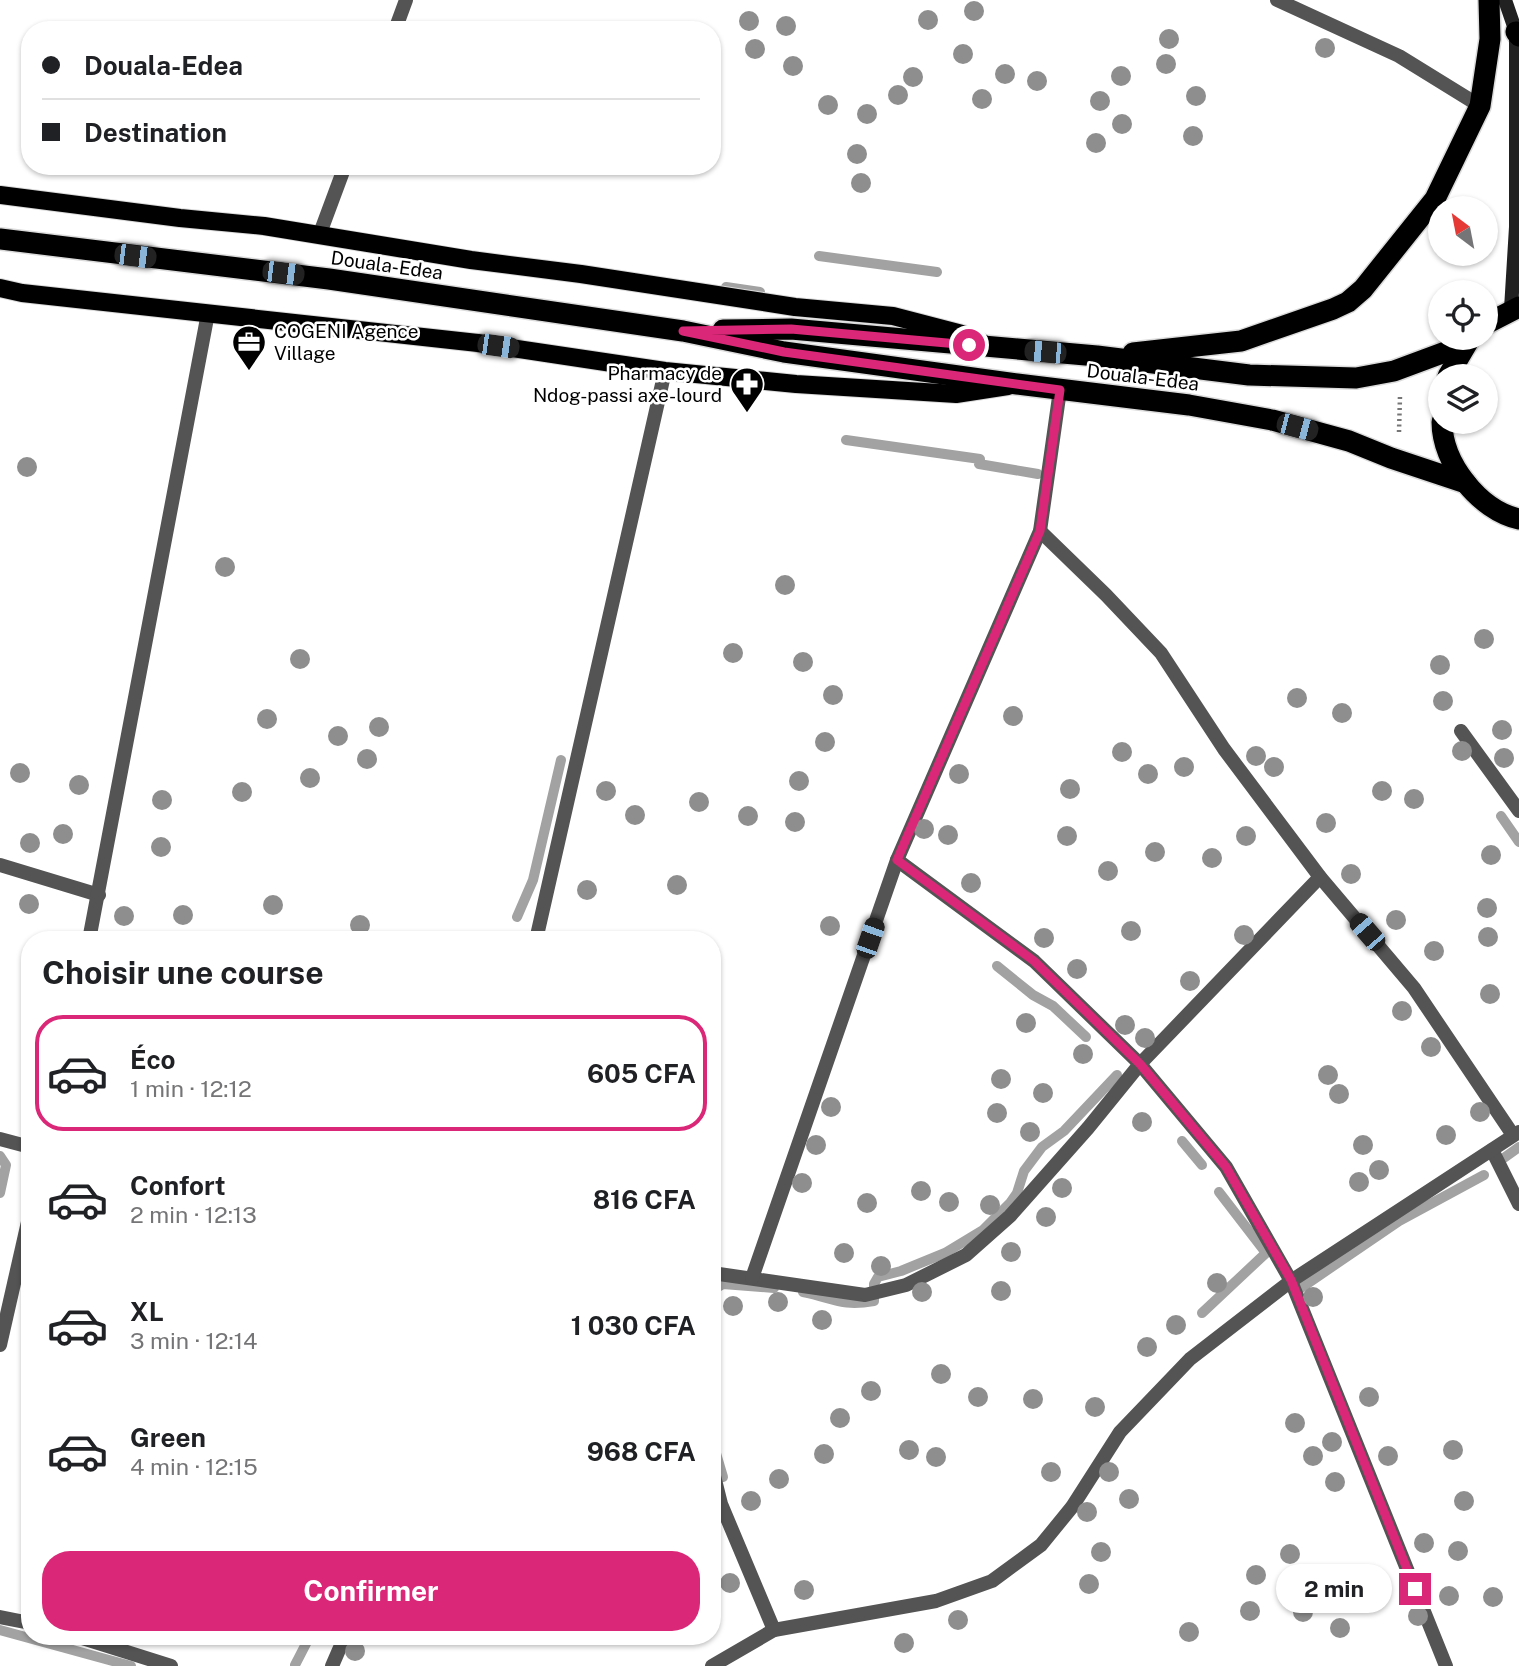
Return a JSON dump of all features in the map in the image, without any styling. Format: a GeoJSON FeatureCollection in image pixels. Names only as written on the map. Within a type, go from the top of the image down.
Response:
{"type":"FeatureCollection","features":[{"type":"Feature","properties":{"kind":"highway"},"geometry":{"type":"LineString","coordinates":[[1097,356],[1241,341],[1348,302],[1363,289],[1435,199],[1480,106],[1490,39],[1489,0]]}},
{"type":"Feature","properties":{"kind":"highway","name":"Douala-Edea"},"geometry":{"type":"LineString","coordinates":[[0,239],[329,279],[683,331],[784,352],[1189,405],[1272,420],[1349,441],[1466,483]]}},
{"type":"Feature","properties":{"kind":"highway"},"geometry":{"type":"LineString","coordinates":[[1498,317],[1515,308]]}},
{"type":"Feature","properties":{"kind":"highway","name":"Douala-Edea"},"geometry":{"type":"LineString","coordinates":[[683,331],[791,329],[1097,356],[1249,375],[1356,378],[1394,371],[1448,350]]}},
{"type":"Feature","properties":{"kind":"highway"},"geometry":{"type":"LineString","coordinates":[[1443,434],[1451,458],[1466,483],[1487,504],[1519,519]]}},
{"type":"Feature","properties":{"kind":"main road"},"geometry":{"type":"LineString","coordinates":[[1505,0],[1518,34],[1515,308]]}},
{"type":"Feature","properties":{"kind":"main road"},"geometry":{"type":"LineString","coordinates":[[0,195],[264,226],[795,307],[893,316],[966,335],[994,347]]}},
{"type":"Feature","properties":{"kind":"main road"},"geometry":{"type":"LineString","coordinates":[[0,288],[22,293],[478,343],[665,371],[796,384],[956,394],[1017,384]]}},
{"type":"Feature","properties":{"kind":"street"},"geometry":{"type":"LineString","coordinates":[[399,21],[406,0]]}},
{"type":"Feature","properties":{"kind":"street"},"geometry":{"type":"LineString","coordinates":[[1277,0],[1399,56],[1480,106]]}},
{"type":"Feature","properties":{"kind":"street"},"geometry":{"type":"LineString","coordinates":[[319,236],[342,175]]}},
{"type":"Feature","properties":{"kind":"street"},"geometry":{"type":"LineString","coordinates":[[91,931],[208,313]]}},
{"type":"Feature","properties":{"kind":"street"},"geometry":{"type":"LineString","coordinates":[[538,931],[665,371]]}},
{"type":"Feature","properties":{"kind":"street"},"geometry":{"type":"LineString","coordinates":[[752,1278],[897,860],[1040,531],[1060,390]]}},
{"type":"Feature","properties":{"kind":"street"},"geometry":{"type":"LineString","coordinates":[[712,1666],[774,1630],[936,1601],[992,1581],[1041,1545],[1072,1507],[1120,1433],[1190,1359],[1291,1280],[1516,1134],[1414,988],[1320,877],[1224,749],[1161,653],[1040,531]]}},
{"type":"Feature","properties":{"kind":"street"},"geometry":{"type":"LineString","coordinates":[[1461,731],[1519,811]]}},
{"type":"Feature","properties":{"kind":"street"},"geometry":{"type":"LineString","coordinates":[[897,860],[1034,961],[1140,1064],[1226,1167],[1291,1280],[1446,1666]]}},
{"type":"Feature","properties":{"kind":"street"},"geometry":{"type":"LineString","coordinates":[[0,865],[99,895]]}},
{"type":"Feature","properties":{"kind":"street"},"geometry":{"type":"LineString","coordinates":[[721,1274],[865,1295],[906,1285],[966,1255],[1010,1216],[1140,1064],[1320,877]]}},
{"type":"Feature","properties":{"kind":"street"},"geometry":{"type":"LineString","coordinates":[[0,1139],[21,1145]]}},
{"type":"Feature","properties":{"kind":"street"},"geometry":{"type":"LineString","coordinates":[[1492,1150],[1519,1204]]}},
{"type":"Feature","properties":{"kind":"street"},"geometry":{"type":"LineString","coordinates":[[0,1345],[21,1253]]}},
{"type":"Feature","properties":{"kind":"street"},"geometry":{"type":"LineString","coordinates":[[721,1504],[774,1630]]}},
{"type":"Feature","properties":{"kind":"street"},"geometry":{"type":"LineString","coordinates":[[0,1617],[21,1621]]}},
{"type":"Feature","properties":{"kind":"street"},"geometry":{"type":"LineString","coordinates":[[104,1645],[171,1666]]}},
{"type":"Feature","properties":{"kind":"street"},"geometry":{"type":"LineString","coordinates":[[332,1666],[341,1645]]}},
{"type":"Feature","properties":{"kind":"path"},"geometry":{"type":"LineString","coordinates":[[1391,458],[1400,430],[1401,402],[1394,371]]}},
{"type":"Feature","properties":{"kind":"waterway"},"geometry":{"type":"LineString","coordinates":[[819,256],[937,272]]}},
{"type":"Feature","properties":{"kind":"waterway"},"geometry":{"type":"LineString","coordinates":[[726,287],[760,292]]}},
{"type":"Feature","properties":{"kind":"waterway"},"geometry":{"type":"LineString","coordinates":[[846,440],[980,459],[979,464],[1038,474]]}},
{"type":"Feature","properties":{"kind":"waterway"},"geometry":{"type":"LineString","coordinates":[[517,917],[533,880],[561,760]]}},
{"type":"Feature","properties":{"kind":"waterway"},"geometry":{"type":"LineString","coordinates":[[1501,816],[1519,842]]}},
{"type":"Feature","properties":{"kind":"waterway"},"geometry":{"type":"LineString","coordinates":[[997,966],[1033,995],[1053,1006],[1086,1037]]}},
{"type":"Feature","properties":{"kind":"waterway"},"geometry":{"type":"LineString","coordinates":[[803,1292],[845,1302],[874,1301],[874,1284],[878,1277],[901,1271],[945,1253],[983,1230],[1010,1203],[1017,1193],[1024,1171],[1042,1147],[1064,1131],[1117,1075]]}},
{"type":"Feature","properties":{"kind":"waterway"},"geometry":{"type":"LineString","coordinates":[[1182,1141],[1202,1165]]}},
{"type":"Feature","properties":{"kind":"waterway"},"geometry":{"type":"LineString","coordinates":[[1501,1160],[1519,1147]]}},
{"type":"Feature","properties":{"kind":"waterway"},"geometry":{"type":"LineString","coordinates":[[0,1156],[6,1165],[0,1193]]}},
{"type":"Feature","properties":{"kind":"waterway"},"geometry":{"type":"LineString","coordinates":[[1298,1290],[1399,1221],[1484,1175]]}},
{"type":"Feature","properties":{"kind":"waterway"},"geometry":{"type":"LineString","coordinates":[[1202,1313],[1266,1253],[1219,1192]]}},
{"type":"Feature","properties":{"kind":"waterway"},"geometry":{"type":"LineString","coordinates":[[721,1285],[774,1288]]}},
{"type":"Feature","properties":{"kind":"waterway"},"geometry":{"type":"LineString","coordinates":[[721,1470],[723,1477]]}},
{"type":"Feature","properties":{"kind":"waterway"},"geometry":{"type":"LineString","coordinates":[[0,1630],[21,1636]]}},
{"type":"Feature","properties":{"kind":"waterway"},"geometry":{"type":"LineString","coordinates":[[55,1645],[131,1666]]}},
{"type":"Feature","properties":{"kind":"waterway"},"geometry":{"type":"LineString","coordinates":[[295,1665],[305,1645]]}},
{"type":"Feature","properties":{"kind":"place","name":"COGENI Agence Village"},"geometry":{"type":"Point","coordinates":[249,372]}},
{"type":"Feature","properties":{"kind":"place","name":"Pharmacy de Ndog-passi axe-lourd"},"geometry":{"type":"Point","coordinates":[747,414]}},
{"type":"Feature","properties":{"kind":"route"},"geometry":{"type":"LineString","coordinates":[[969,345],[791,329],[683,331],[784,352],[1060,390],[1040,531],[897,860],[1034,961],[1140,1064],[1226,1167],[1291,1280],[1415,1589]]}}]}
